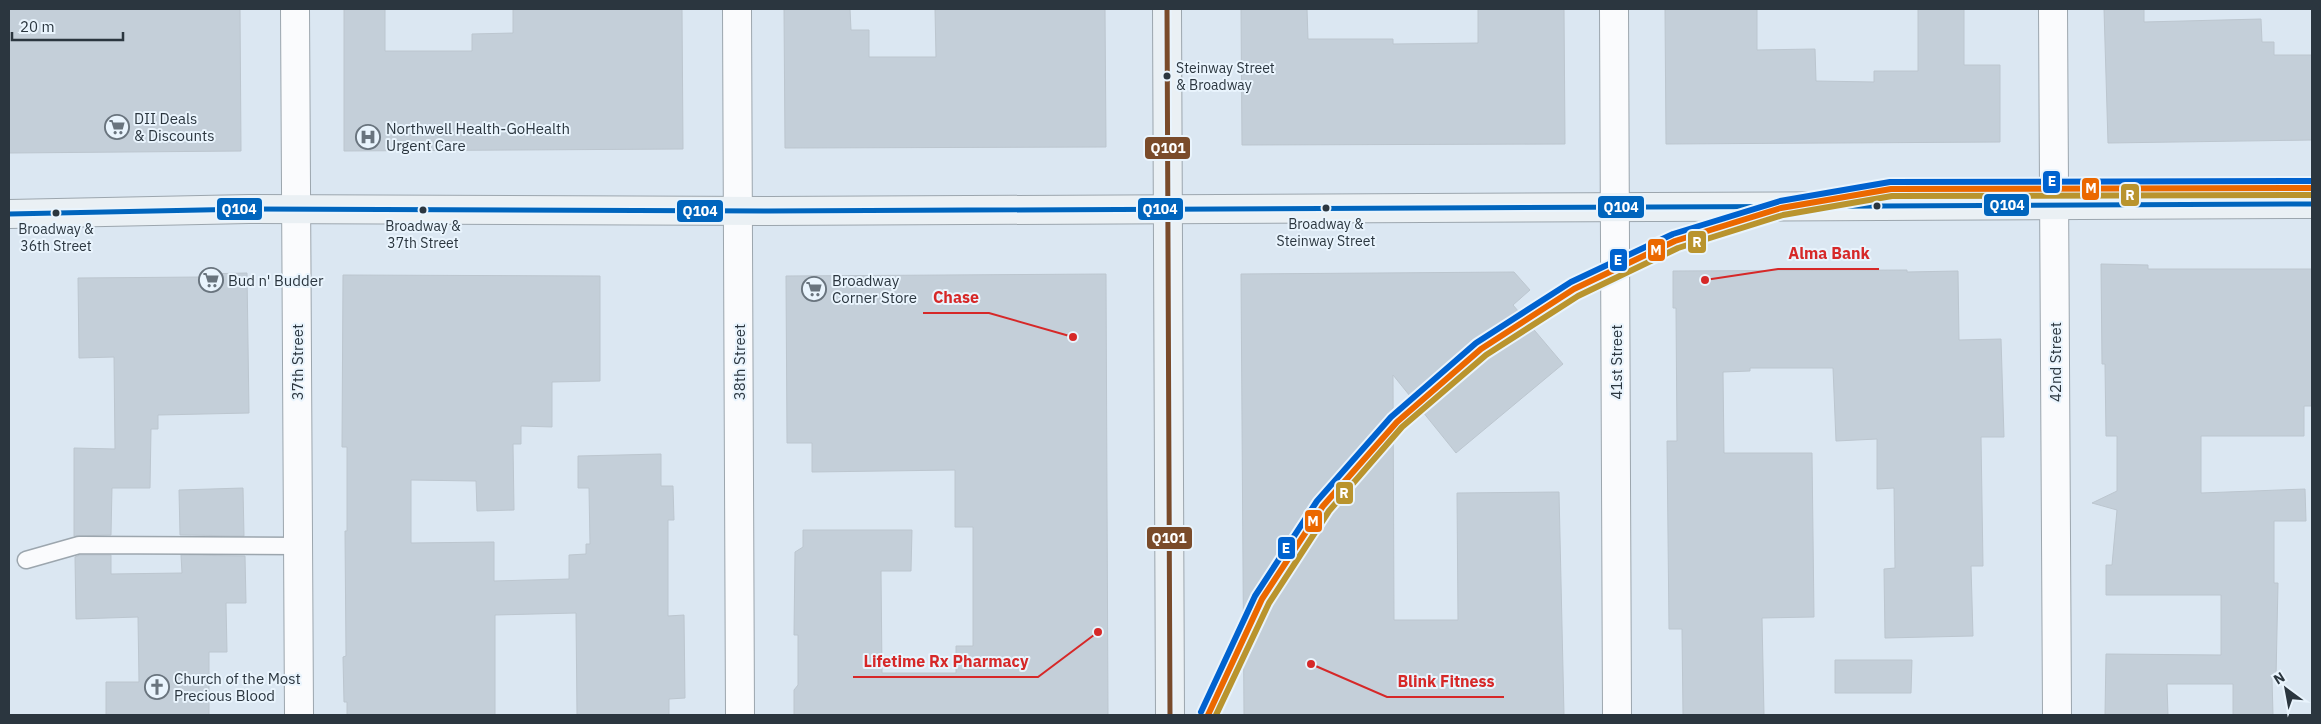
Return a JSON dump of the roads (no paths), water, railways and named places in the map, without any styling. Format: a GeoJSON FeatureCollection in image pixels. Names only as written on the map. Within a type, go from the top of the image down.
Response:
{"type":"FeatureCollection","features":[{"type":"Feature","properties":{"kind":"main road"},"geometry":{"type":"LineString","coordinates":[[1167,9],[1170,715]]}},
{"type":"Feature","properties":{"kind":"main road"},"geometry":{"type":"LineString","coordinates":[[9,214],[296,210],[738,212],[2312,204]]}},
{"type":"Feature","properties":{"kind":"street","name":"37th Street"},"geometry":{"type":"LineString","coordinates":[[295,9],[299,715]]}},
{"type":"Feature","properties":{"kind":"street","name":"38th Street"},"geometry":{"type":"LineString","coordinates":[[737,9],[740,715]]}},
{"type":"Feature","properties":{"kind":"street","name":"41st Street"},"geometry":{"type":"LineString","coordinates":[[1614,9],[1617,715]]}},
{"type":"Feature","properties":{"kind":"street","name":"42nd Street"},"geometry":{"type":"LineString","coordinates":[[2053,9],[2057,715]]}},
{"type":"Feature","properties":{"kind":"lane"},"geometry":{"type":"LineString","coordinates":[[26,560],[79,545],[298,546]]}},
{"type":"Feature","properties":{"kind":"place","name":"Steinway Street & Broadway"},"geometry":{"type":"Point","coordinates":[1167,76]}},
{"type":"Feature","properties":{"kind":"place","name":"DII Deals & Discounts"},"geometry":{"type":"Point","coordinates":[117,127]}},
{"type":"Feature","properties":{"kind":"place","name":"Northwell Health-GoHealth Urgent Care"},"geometry":{"type":"Point","coordinates":[368,137]}},
{"type":"Feature","properties":{"kind":"place","name":"Broadway & Steinway Street"},"geometry":{"type":"Point","coordinates":[1326,208]}},
{"type":"Feature","properties":{"kind":"place","name":"Broadway & 37th Street"},"geometry":{"type":"Point","coordinates":[423,210]}},
{"type":"Feature","properties":{"kind":"place","name":"Broadway & 36th Street"},"geometry":{"type":"Point","coordinates":[56,213]}},
{"type":"Feature","properties":{"kind":"place","name":"Bud n' Budder"},"geometry":{"type":"Point","coordinates":[211,280]}},
{"type":"Feature","properties":{"kind":"place","name":"Alma Bank"},"geometry":{"type":"Point","coordinates":[1705,280]}},
{"type":"Feature","properties":{"kind":"place","name":"Broadway Corner Store"},"geometry":{"type":"Point","coordinates":[814,289]}},
{"type":"Feature","properties":{"kind":"place","name":"Chase"},"geometry":{"type":"Point","coordinates":[1073,337]}},
{"type":"Feature","properties":{"kind":"place","name":"Lifetime Rx Pharmacy"},"geometry":{"type":"Point","coordinates":[1098,632]}},
{"type":"Feature","properties":{"kind":"place","name":"Blink Fitness"},"geometry":{"type":"Point","coordinates":[1311,664]}},
{"type":"Feature","properties":{"kind":"place","name":"Church of the Most Precious Blood"},"geometry":{"type":"Point","coordinates":[157,687]}}]}
